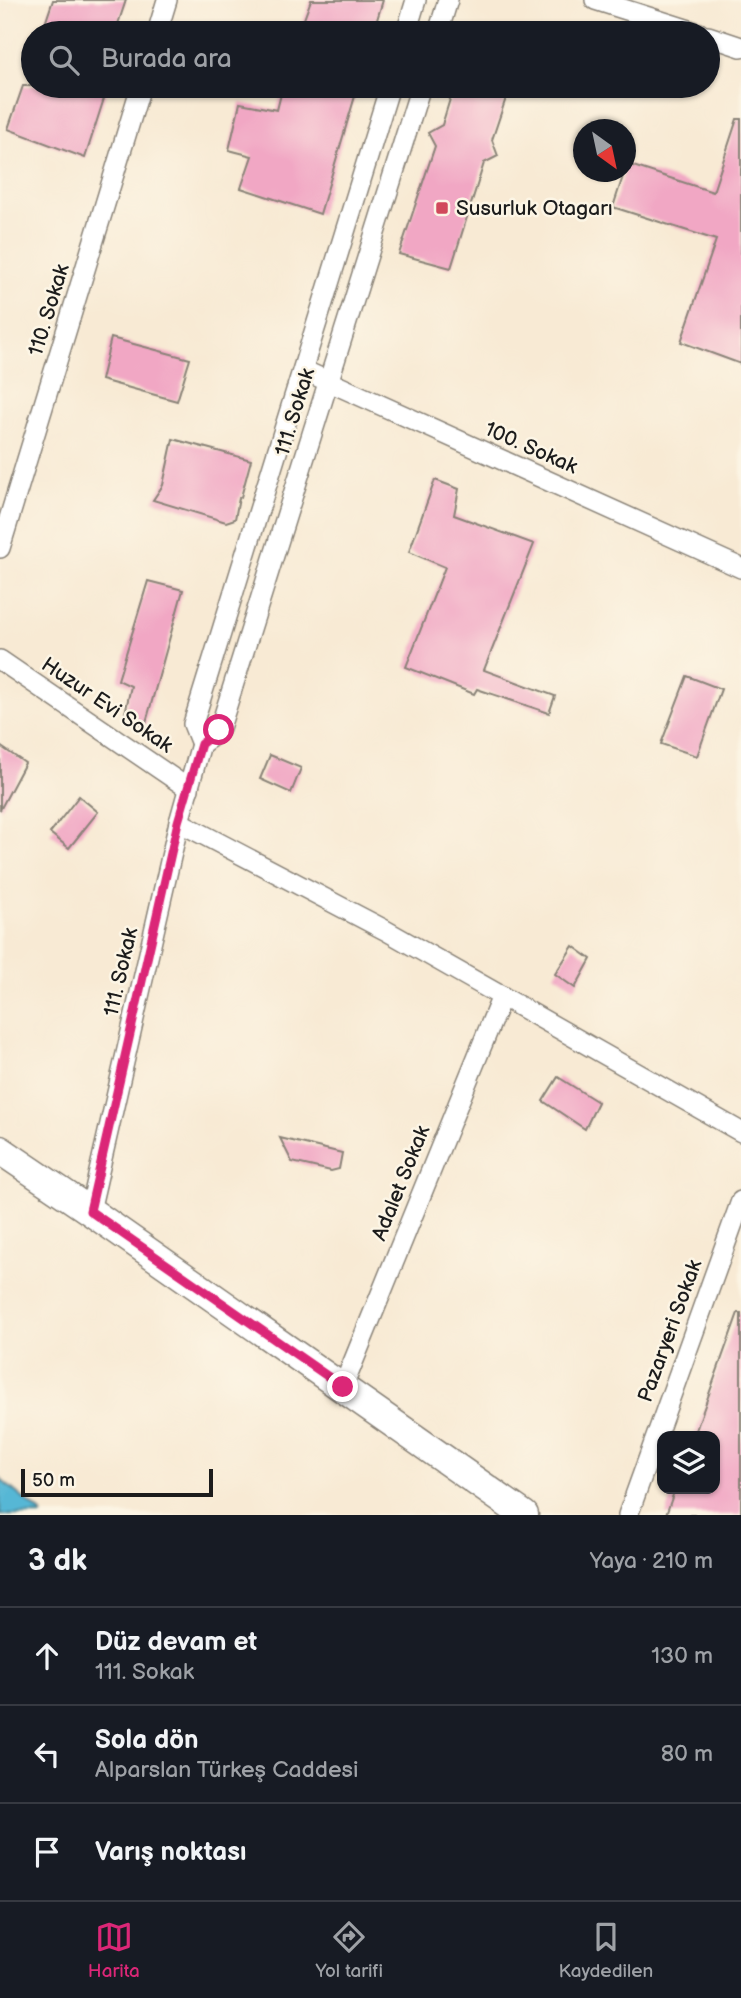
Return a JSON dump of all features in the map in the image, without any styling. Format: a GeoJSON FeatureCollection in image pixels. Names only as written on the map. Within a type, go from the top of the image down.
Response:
{"type":"FeatureCollection","features":[{"type":"Feature","properties":{"kind":"street"},"geometry":{"type":"LineString","coordinates":[[161,21],[167,0]]}},
{"type":"Feature","properties":{"kind":"street"},"geometry":{"type":"LineString","coordinates":[[410,21],[416,0]]}},
{"type":"Feature","properties":{"kind":"street"},"geometry":{"type":"LineString","coordinates":[[442,21],[448,0]]}},
{"type":"Feature","properties":{"kind":"street"},"geometry":{"type":"LineString","coordinates":[[595,0],[661,21]]}},
{"type":"Feature","properties":{"kind":"street"},"geometry":{"type":"LineString","coordinates":[[720,40],[741,47]]}},
{"type":"Feature","properties":{"kind":"street","name":"110. Sokak"},"geometry":{"type":"LineString","coordinates":[[0,548],[137,98]]}},
{"type":"Feature","properties":{"kind":"street","name":"111. Sokak"},"geometry":{"type":"LineString","coordinates":[[201,744],[193,724],[386,98]]}},
{"type":"Feature","properties":{"kind":"street","name":"111. Sokak"},"geometry":{"type":"LineString","coordinates":[[90,1211],[178,822],[201,744],[219,730],[417,98]]}},
{"type":"Feature","properties":{"kind":"street","name":"100. Sokak"},"geometry":{"type":"LineString","coordinates":[[303,370],[741,568]]}},
{"type":"Feature","properties":{"kind":"street","name":"Huzur Evi Sokak"},"geometry":{"type":"LineString","coordinates":[[0,660],[188,789]]}},
{"type":"Feature","properties":{"kind":"street"},"geometry":{"type":"LineString","coordinates":[[178,822],[385,930],[741,1132]]}},
{"type":"Feature","properties":{"kind":"street","name":"Adalet Sokak"},"geometry":{"type":"LineString","coordinates":[[343,1387],[502,996]]}},
{"type":"Feature","properties":{"kind":"street"},"geometry":{"type":"LineString","coordinates":[[0,1150],[524,1515]]}},
{"type":"Feature","properties":{"kind":"street","name":"Pazaryeri Sokak"},"geometry":{"type":"LineString","coordinates":[[628,1515],[741,1201]]}},
{"type":"Feature","properties":{"kind":"water"},"geometry":{"type":"Polygon","coordinates":[[[0,1479],[41,1513],[42,1515],[0,1515],[0,1479]]]}},
{"type":"Feature","properties":{"kind":"building"},"geometry":{"type":"Polygon","coordinates":[[[53,0],[126,0],[119,21],[46,21],[53,0]]]}},
{"type":"Feature","properties":{"kind":"building"},"geometry":{"type":"Polygon","coordinates":[[[311,0],[383,0],[377,21],[303,21],[311,0]]]}},
{"type":"Feature","properties":{"kind":"building"},"geometry":{"type":"Polygon","coordinates":[[[21,92],[21,98],[104,98],[85,158],[8,129],[21,92]]]}},
{"type":"Feature","properties":{"kind":"building"},"geometry":{"type":"Polygon","coordinates":[[[280,98],[354,98],[320,214],[241,188],[252,156],[229,150],[240,103],[277,110],[280,98]]]}},
{"type":"Feature","properties":{"kind":"building","name":"Susurluk Otagarı"},"geometry":{"type":"Polygon","coordinates":[[[450,98],[506,98],[492,140],[498,156],[484,163],[451,268],[399,254],[435,146],[428,133],[442,125],[450,98]]]}},
{"type":"Feature","properties":{"kind":"building"},"geometry":{"type":"Polygon","coordinates":[[[737,119],[741,119],[741,364],[681,342],[716,240],[613,207],[621,182],[636,182],[636,167],[713,192],[737,119]]]}},
{"type":"Feature","properties":{"kind":"building"},"geometry":{"type":"Polygon","coordinates":[[[111,338],[190,359],[177,401],[101,380],[111,338]]]}},
{"type":"Feature","properties":{"kind":"building"},"geometry":{"type":"Polygon","coordinates":[[[173,439],[251,460],[235,519],[226,522],[153,500],[163,485],[173,439]]]}},
{"type":"Feature","properties":{"kind":"building"},"geometry":{"type":"Polygon","coordinates":[[[435,480],[459,489],[454,515],[534,544],[484,670],[555,696],[549,713],[477,689],[474,694],[406,667],[445,567],[409,552],[435,480]]]}},
{"type":"Feature","properties":{"kind":"building"},"geometry":{"type":"Polygon","coordinates":[[[148,581],[183,590],[145,726],[124,718],[131,686],[118,680],[148,581]]]}},
{"type":"Feature","properties":{"kind":"building"},"geometry":{"type":"Polygon","coordinates":[[[687,676],[721,689],[697,756],[661,744],[687,676]]]}},
{"type":"Feature","properties":{"kind":"building"},"geometry":{"type":"Polygon","coordinates":[[[0,746],[25,763],[0,810],[0,746]]]}},
{"type":"Feature","properties":{"kind":"building"},"geometry":{"type":"Polygon","coordinates":[[[270,755],[301,768],[291,793],[260,779],[270,755]]]}},
{"type":"Feature","properties":{"kind":"building"},"geometry":{"type":"Polygon","coordinates":[[[79,796],[98,812],[69,848],[50,833],[79,796]]]}},
{"type":"Feature","properties":{"kind":"building"},"geometry":{"type":"Polygon","coordinates":[[[573,946],[591,959],[575,988],[555,974],[573,946]]]}},
{"type":"Feature","properties":{"kind":"building"},"geometry":{"type":"Polygon","coordinates":[[[558,1077],[598,1102],[585,1129],[543,1101],[558,1077]]]}},
{"type":"Feature","properties":{"kind":"building"},"geometry":{"type":"Polygon","coordinates":[[[280,1138],[342,1153],[339,1169],[331,1171],[292,1162],[280,1138]]]}},
{"type":"Feature","properties":{"kind":"building"},"geometry":{"type":"Polygon","coordinates":[[[738,1313],[741,1313],[741,1515],[666,1515],[673,1494],[720,1494],[720,1431],[696,1431],[738,1313]]]}},
{"type":"Feature","properties":{"kind":"place","name":"Susurluk Otagarı"},"geometry":{"type":"Point","coordinates":[442,208]}},
{"type":"Feature","properties":{"kind":"route"},"geometry":{"type":"LineString","coordinates":[[219,730],[201,744],[178,822],[90,1211],[343,1387]]}}]}
